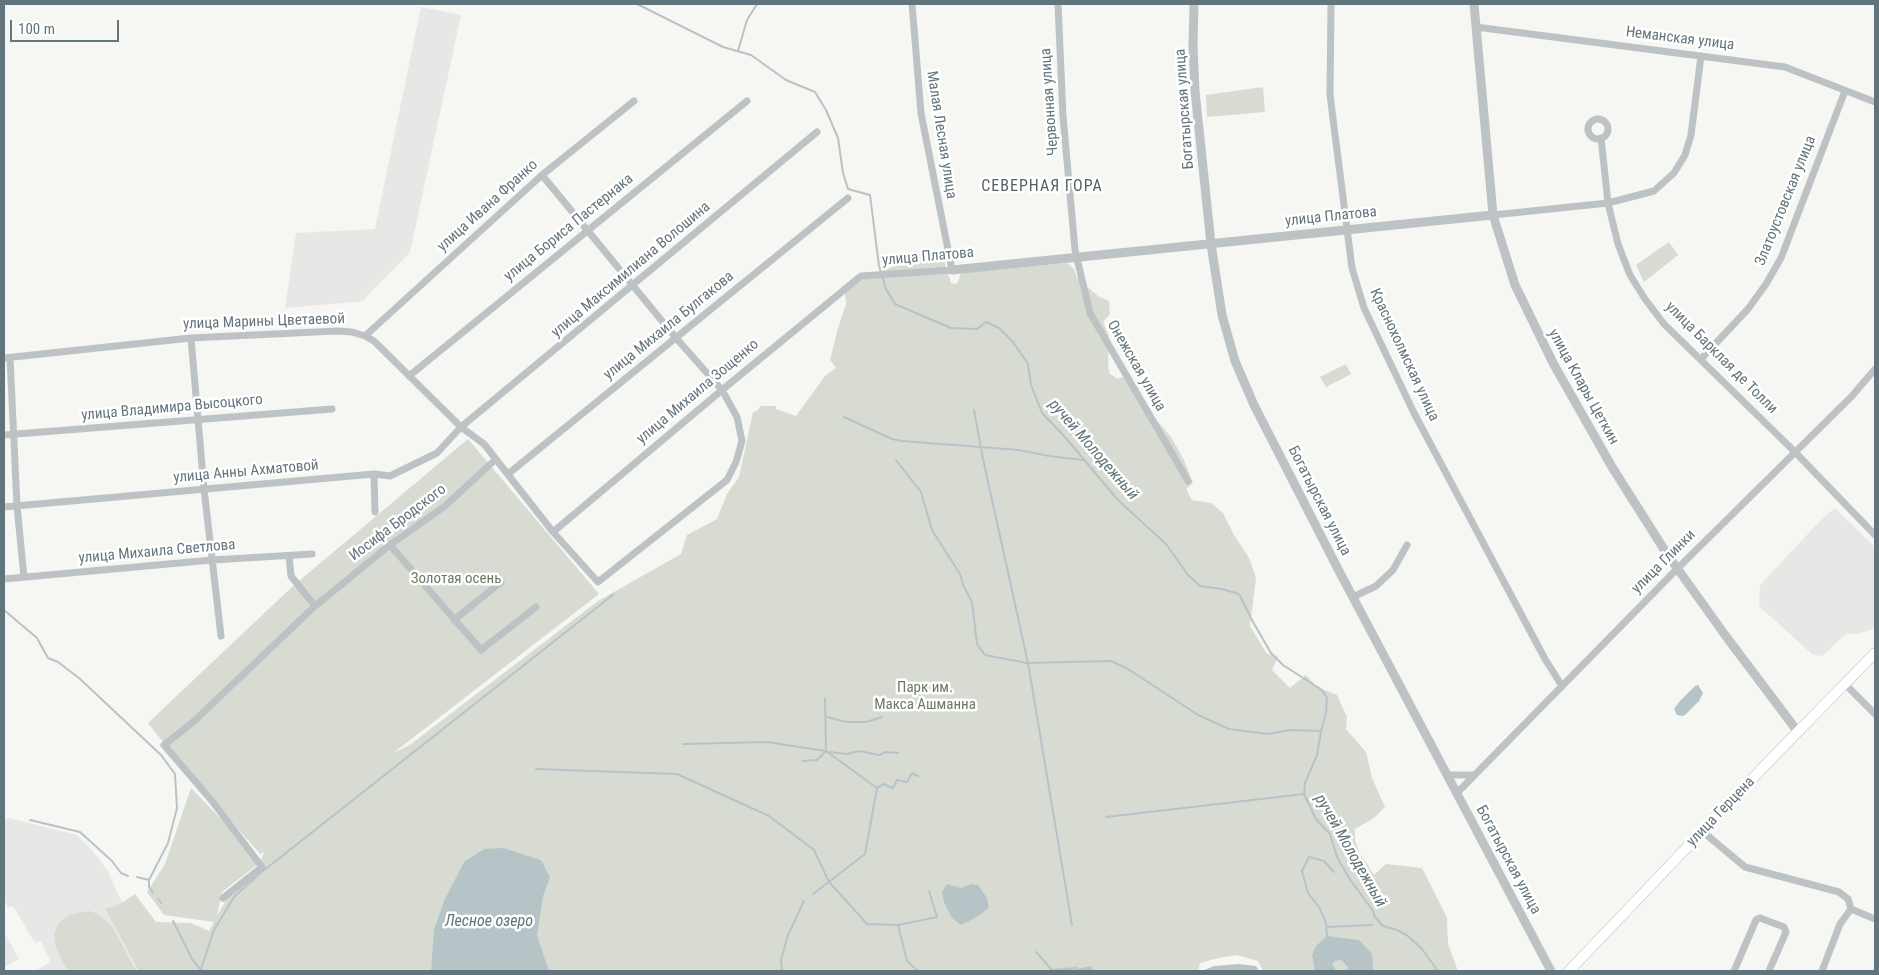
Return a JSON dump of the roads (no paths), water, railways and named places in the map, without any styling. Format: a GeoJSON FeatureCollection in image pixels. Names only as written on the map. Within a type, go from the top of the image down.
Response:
{"type":"FeatureCollection","features":[{"type":"Feature","properties":{"kind":"main road","name":"улица Герцена"},"geometry":{"type":"LineString","coordinates":[[1569,971],[1875,653]]}},
{"type":"Feature","properties":{"kind":"street","name":"Малая Лесная улица"},"geometry":{"type":"LineString","coordinates":[[912,4],[921,113],[952,270]]}},
{"type":"Feature","properties":{"kind":"street","name":"Червонная улица"},"geometry":{"type":"LineString","coordinates":[[1058,4],[1063,116],[1076,258]]}},
{"type":"Feature","properties":{"kind":"street","name":"Богатырская улица"},"geometry":{"type":"LineString","coordinates":[[1194,4],[1195,91],[1210,244],[1222,315],[1235,361],[1254,405],[1353,597],[1551,971]]}},
{"type":"Feature","properties":{"kind":"street","name":"Краснохолмская улица"},"geometry":{"type":"LineString","coordinates":[[1331,4],[1330,95],[1352,268],[1364,308],[1414,413],[1545,659],[1562,686]]}},
{"type":"Feature","properties":{"kind":"street","name":"улица Клары Цеткин"},"geometry":{"type":"LineString","coordinates":[[1474,4],[1493,216],[1515,285],[1553,363],[1612,467],[1677,569],[1798,732]]}},
{"type":"Feature","properties":{"kind":"street","name":"Неманская улица"},"geometry":{"type":"LineString","coordinates":[[1476,27],[1785,67],[1875,102]]}},
{"type":"Feature","properties":{"kind":"street","name":"улица Платова"},"geometry":{"type":"LineString","coordinates":[[861,276],[952,270],[1076,258],[1608,203],[1654,190],[1674,173],[1685,155],[1691,135],[1701,56]]}},
{"type":"Feature","properties":{"kind":"street","name":"Златоустовская улица"},"geometry":{"type":"LineString","coordinates":[[1700,359],[1748,309],[1766,284],[1781,258],[1844,91]]}},
{"type":"Feature","properties":{"kind":"street","name":"улица Ивана Франко"},"geometry":{"type":"LineString","coordinates":[[365,336],[542,175],[634,101]]}},
{"type":"Feature","properties":{"kind":"street","name":"улица Бориса Пастернака"},"geometry":{"type":"LineString","coordinates":[[409,376],[747,101]]}},
{"type":"Feature","properties":{"kind":"street","name":"улица Максимилиана Волошина"},"geometry":{"type":"LineString","coordinates":[[461,427],[817,132]]}},
{"type":"Feature","properties":{"kind":"street","name":"улица Барклая де Толли"},"geometry":{"type":"LineString","coordinates":[[1601,138],[1608,203],[1618,244],[1630,275],[1664,324],[1875,535]]}},
{"type":"Feature","properties":{"kind":"street"},"geometry":{"type":"LineString","coordinates":[[542,175],[676,338],[722,390]]}},
{"type":"Feature","properties":{"kind":"street","name":"улица Михаила Булгакова"},"geometry":{"type":"LineString","coordinates":[[508,474],[848,198]]}},
{"type":"Feature","properties":{"kind":"street","name":"Онежская улица"},"geometry":{"type":"LineString","coordinates":[[1076,258],[1090,314],[1188,481]]}},
{"type":"Feature","properties":{"kind":"street","name":"улица Михаила Зощенко"},"geometry":{"type":"LineString","coordinates":[[553,532],[861,276]]}},
{"type":"Feature","properties":{"kind":"street","name":"улица Марины Цветаевой"},"geometry":{"type":"LineString","coordinates":[[7,358],[191,338],[336,331],[352,332],[365,336],[374,341],[461,427],[484,444],[553,532],[598,582],[727,480],[736,462],[742,442],[737,417],[722,390]]}},
{"type":"Feature","properties":{"kind":"street"},"geometry":{"type":"LineString","coordinates":[[191,338],[204,489],[221,636]]}},
{"type":"Feature","properties":{"kind":"street"},"geometry":{"type":"LineString","coordinates":[[7,358],[24,577]]}},
{"type":"Feature","properties":{"kind":"street","name":"улица Глинки"},"geometry":{"type":"LineString","coordinates":[[1456,793],[1677,569],[1852,396],[1875,369]]}},
{"type":"Feature","properties":{"kind":"street","name":"улица Владимира Высоцкого"},"geometry":{"type":"LineString","coordinates":[[4,435],[332,409]]}},
{"type":"Feature","properties":{"kind":"street","name":"улица Анны Ахматовой"},"geometry":{"type":"LineString","coordinates":[[4,507],[374,474],[390,476],[437,453],[461,427]]}},
{"type":"Feature","properties":{"kind":"street","name":"Иосифа Бродского"},"geometry":{"type":"LineString","coordinates":[[223,898],[262,867],[212,801],[164,745],[192,723],[314,606],[390,545],[445,506],[496,459]]}},
{"type":"Feature","properties":{"kind":"street"},"geometry":{"type":"LineString","coordinates":[[374,474],[375,512]]}},
{"type":"Feature","properties":{"kind":"street"},"geometry":{"type":"LineString","coordinates":[[1353,597],[1376,586],[1393,570],[1407,544]]}},
{"type":"Feature","properties":{"kind":"street"},"geometry":{"type":"LineString","coordinates":[[390,545],[481,650],[536,608]]}},
{"type":"Feature","properties":{"kind":"street","name":"улица Михаила Светлова"},"geometry":{"type":"LineString","coordinates":[[4,579],[212,560],[312,554]]}},
{"type":"Feature","properties":{"kind":"street"},"geometry":{"type":"LineString","coordinates":[[289,556],[292,576],[314,606]]}},
{"type":"Feature","properties":{"kind":"street"},"geometry":{"type":"LineString","coordinates":[[454,620],[501,582]]}},
{"type":"Feature","properties":{"kind":"street"},"geometry":{"type":"LineString","coordinates":[[1845,684],[1875,714]]}},
{"type":"Feature","properties":{"kind":"street"},"geometry":{"type":"LineString","coordinates":[[1447,775],[1473,774]]}},
{"type":"Feature","properties":{"kind":"street"},"geometry":{"type":"LineString","coordinates":[[1702,831],[1745,867],[1839,892],[1848,899],[1851,909],[1875,920]]}},
{"type":"Feature","properties":{"kind":"street"},"geometry":{"type":"LineString","coordinates":[[1822,971],[1840,924],[1851,909]]}},
{"type":"Feature","properties":{"kind":"street"},"geometry":{"type":"LineString","coordinates":[[1734,971],[1756,920],[1760,918],[1784,927],[1786,932],[1769,971]]}},
{"type":"Feature","properties":{"kind":"street"},"geometry":{"type":"LineString","coordinates":[[1080,971],[1090,969]]}},
{"type":"Feature","properties":{"kind":"water"},"geometry":{"type":"Polygon","coordinates":[[[1698,685],[1703,693],[1699,701],[1685,715],[1677,715],[1674,709],[1698,685]]]}},
{"type":"Feature","properties":{"kind":"water","name":"Лесное озеро"},"geometry":{"type":"Polygon","coordinates":[[[503,848],[541,860],[550,877],[543,896],[537,936],[549,971],[431,971],[434,930],[444,901],[464,862],[484,849],[503,848]]]}},
{"type":"Feature","properties":{"kind":"water"},"geometry":{"type":"Polygon","coordinates":[[[947,884],[961,888],[972,884],[978,885],[987,898],[989,908],[961,925],[952,918],[944,902],[942,892],[947,884]]]}},
{"type":"Feature","properties":{"kind":"water"},"geometry":{"type":"Polygon","coordinates":[[[1327,936],[1359,940],[1372,954],[1373,971],[1347,971],[1348,967],[1341,960],[1335,961],[1332,964],[1336,971],[1315,971],[1312,955],[1316,946],[1327,936]]]}},
{"type":"Feature","properties":{"kind":"water"},"geometry":{"type":"Polygon","coordinates":[[[1239,964],[1256,966],[1259,971],[1202,971],[1214,966],[1239,964]]]}},
{"type":"Feature","properties":{"kind":"waterway","name":"ручей Молодежный"},"geometry":{"type":"LineString","coordinates":[[637,4],[723,47],[751,55],[786,80],[815,92],[826,110],[838,138],[843,173],[848,189],[870,195],[879,266],[886,289],[895,304],[951,328],[977,329],[986,322],[999,328],[1013,342],[1028,364],[1031,385],[1042,413],[1065,437],[1118,500],[1166,544],[1188,575],[1200,586],[1239,594],[1271,653],[1283,665],[1322,690],[1327,698],[1326,713],[1317,755],[1305,783],[1304,794],[1316,819],[1330,834],[1337,857],[1349,878],[1373,911],[1375,917],[1383,926],[1408,936],[1422,949],[1438,971]]}},
{"type":"Feature","properties":{"kind":"waterway"},"geometry":{"type":"LineString","coordinates":[[738,51],[747,20],[757,4]]}},
{"type":"Feature","properties":{"kind":"waterway"},"geometry":{"type":"LineString","coordinates":[[974,410],[1028,663],[1072,925]]}},
{"type":"Feature","properties":{"kind":"waterway"},"geometry":{"type":"LineString","coordinates":[[844,417],[892,439],[902,441],[1019,450],[1083,460]]}},
{"type":"Feature","properties":{"kind":"waterway"},"geometry":{"type":"LineString","coordinates":[[896,460],[921,492],[932,530],[960,574],[963,585],[972,602],[977,644],[985,655],[1027,663],[1111,661],[1128,669],[1198,715],[1229,729],[1269,734],[1289,730],[1321,731]]}},
{"type":"Feature","properties":{"kind":"waterway"},"geometry":{"type":"LineString","coordinates":[[201,969],[214,930],[234,897],[258,875],[614,594]]}},
{"type":"Feature","properties":{"kind":"waterway"},"geometry":{"type":"LineString","coordinates":[[4,610],[37,638],[48,658],[58,662],[79,678],[161,755],[175,774],[177,808],[168,843],[149,880],[149,887],[153,893]]}},
{"type":"Feature","properties":{"kind":"waterway"},"geometry":{"type":"LineString","coordinates":[[802,761],[817,760],[826,751],[825,698]]}},
{"type":"Feature","properties":{"kind":"waterway"},"geometry":{"type":"LineString","coordinates":[[826,717],[847,722],[866,722],[882,717]]}},
{"type":"Feature","properties":{"kind":"waterway"},"geometry":{"type":"LineString","coordinates":[[683,744],[767,742],[826,751],[877,788],[865,854],[813,894]]}},
{"type":"Feature","properties":{"kind":"waterway"},"geometry":{"type":"LineString","coordinates":[[829,752],[847,754],[859,751],[879,755],[886,752],[898,753]]}},
{"type":"Feature","properties":{"kind":"waterway"},"geometry":{"type":"LineString","coordinates":[[536,769],[677,774],[769,816],[814,850],[829,882],[867,924],[898,925],[907,961],[918,971]]}},
{"type":"Feature","properties":{"kind":"waterway"},"geometry":{"type":"LineString","coordinates":[[877,788],[883,784],[893,788],[897,780],[907,782],[912,773],[918,776]]}},
{"type":"Feature","properties":{"kind":"waterway"},"geometry":{"type":"LineString","coordinates":[[1106,817],[1304,794]]}},
{"type":"Feature","properties":{"kind":"waterway"},"geometry":{"type":"LineString","coordinates":[[30,820],[80,832],[112,861],[121,873],[128,876]]}},
{"type":"Feature","properties":{"kind":"waterway"},"geometry":{"type":"LineString","coordinates":[[1327,936],[1326,923],[1319,907],[1308,893],[1302,871],[1309,857],[1324,861],[1334,872]]}},
{"type":"Feature","properties":{"kind":"waterway"},"geometry":{"type":"LineString","coordinates":[[137,877],[149,880]]}},
{"type":"Feature","properties":{"kind":"waterway"},"geometry":{"type":"LineString","coordinates":[[898,925],[937,917],[929,891]]}},
{"type":"Feature","properties":{"kind":"waterway"},"geometry":{"type":"LineString","coordinates":[[158,899],[161,903]]}},
{"type":"Feature","properties":{"kind":"waterway"},"geometry":{"type":"LineString","coordinates":[[782,971],[781,960],[788,935],[804,901]]}},
{"type":"Feature","properties":{"kind":"waterway"},"geometry":{"type":"LineString","coordinates":[[173,921],[192,959],[201,970]]}},
{"type":"Feature","properties":{"kind":"waterway"},"geometry":{"type":"LineString","coordinates":[[1327,927],[1372,925]]}},
{"type":"Feature","properties":{"kind":"waterway"},"geometry":{"type":"LineString","coordinates":[[1036,952],[1052,970],[1077,968],[1078,971]]}},
{"type":"Feature","properties":{"kind":"district","name":"СЕВЕРНАЯ ГОРА"},"geometry":{"type":"Point","coordinates":[1042,187]}},
{"type":"Feature","properties":{"kind":"park label","name":"Золотая осень"},"geometry":{"type":"Point","coordinates":[456,579]}},
{"type":"Feature","properties":{"kind":"park label","name":"Парк им. Макса Ашманна"},"geometry":{"type":"Point","coordinates":[925,696]}}]}
